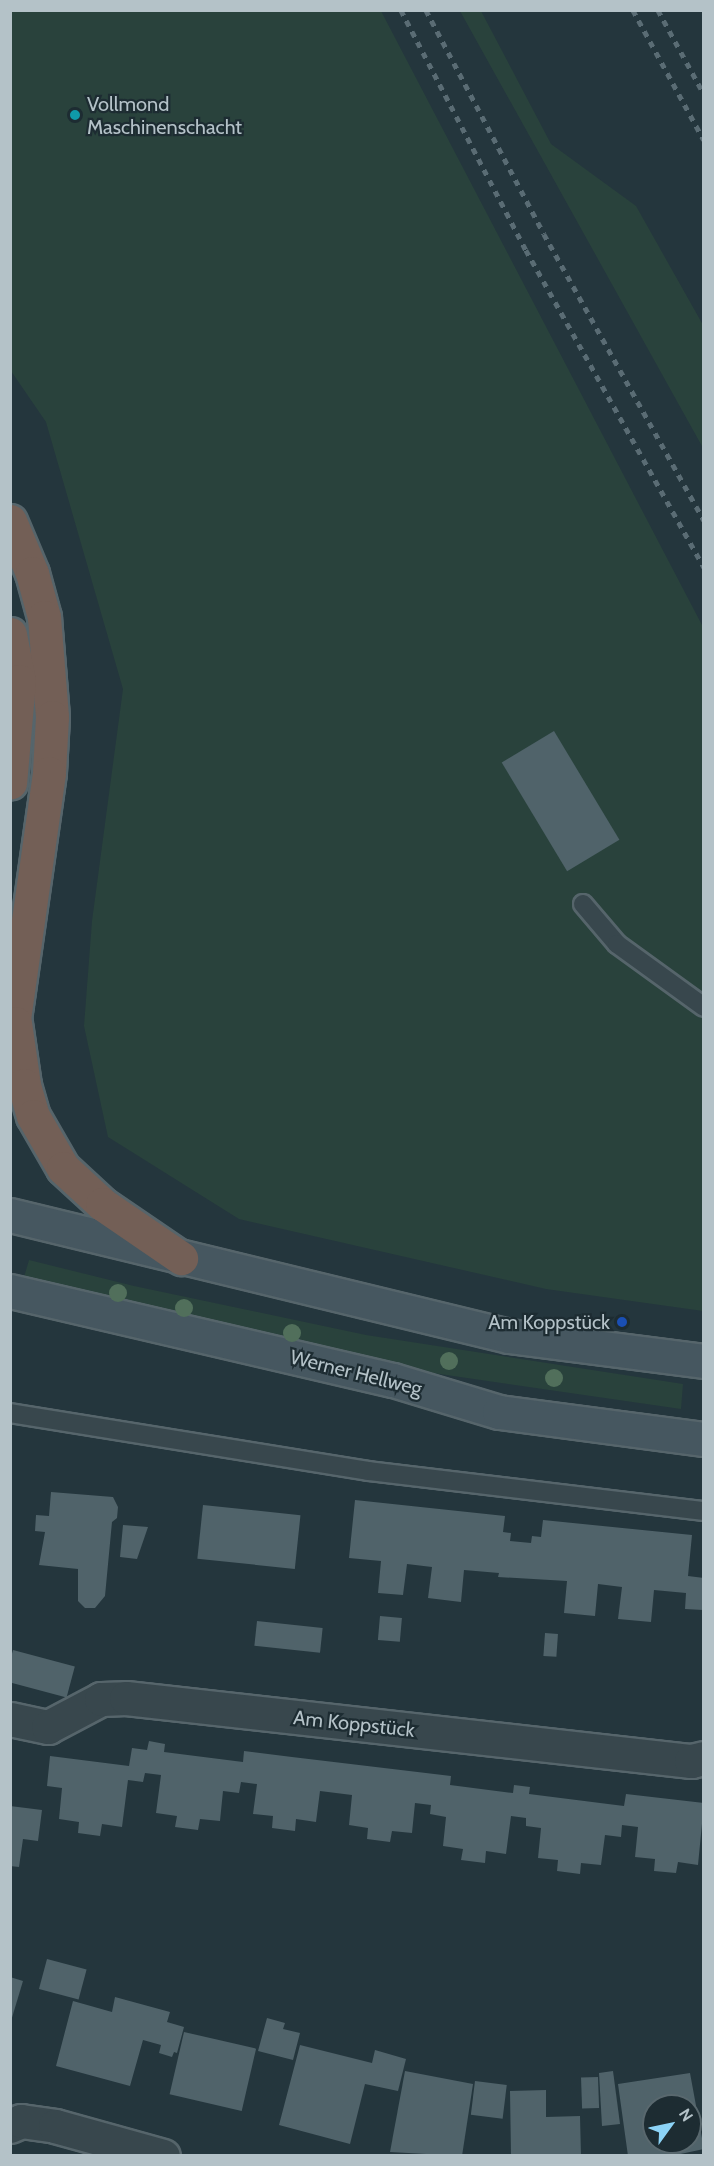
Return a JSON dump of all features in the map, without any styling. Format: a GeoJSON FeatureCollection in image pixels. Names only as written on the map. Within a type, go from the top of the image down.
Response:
{"type":"FeatureCollection","features":[{"type":"Feature","properties":{"kind":"highway"},"geometry":{"type":"LineString","coordinates":[[10,522],[32,573],[44,617],[52,717],[49,773],[13,1035],[24,1086],[33,1116],[63,1168],[102,1204],[182,1258]]}},
{"type":"Feature","properties":{"kind":"highway"},"geometry":{"type":"LineString","coordinates":[[10,634],[19,681],[10,783]]}},
{"type":"Feature","properties":{"kind":"main road"},"geometry":{"type":"LineString","coordinates":[[10,1215],[509,1336],[704,1361]]}},
{"type":"Feature","properties":{"kind":"main road","name":"Werner Hellweg"},"geometry":{"type":"LineString","coordinates":[[10,1291],[393,1380],[499,1412],[704,1439]]}},
{"type":"Feature","properties":{"kind":"street","name":"Am Koppstück"},"geometry":{"type":"LineString","coordinates":[[10,1719],[48,1727],[101,1699],[126,1698],[692,1761],[704,1758]]}},
{"type":"Feature","properties":{"kind":"street"},"geometry":{"type":"LineString","coordinates":[[10,2126],[21,2121],[55,2126],[163,2156]]}},
{"type":"Feature","properties":{"kind":"lane"},"geometry":{"type":"LineString","coordinates":[[583,904],[617,944],[704,1007]]}},
{"type":"Feature","properties":{"kind":"lane"},"geometry":{"type":"LineString","coordinates":[[10,1413],[368,1471],[704,1511]]}},
{"type":"Feature","properties":{"kind":"green space"},"geometry":{"type":"Polygon","coordinates":[[[10,11],[381,11],[703,627],[703,1311],[546,1289],[239,1219],[108,1137],[84,1026],[92,921],[123,689],[46,422],[11,371],[10,11]]]}},
{"type":"Feature","properties":{"kind":"green space"},"geometry":{"type":"Polygon","coordinates":[[[460,11],[481,11],[551,144],[636,206],[703,325],[703,448],[460,11]]]}},
{"type":"Feature","properties":{"kind":"green space"},"geometry":{"type":"Polygon","coordinates":[[[29,1260],[134,1286],[366,1335],[683,1384],[681,1409],[378,1365],[22,1284],[29,1260]]]}},
{"type":"Feature","properties":{"kind":"building"},"geometry":{"type":"Polygon","coordinates":[[[554,731],[619,840],[567,871],[502,762],[554,731]]]}},
{"type":"Feature","properties":{"kind":"building"},"geometry":{"type":"Polygon","coordinates":[[[51,1492],[113,1497],[118,1507],[117,1518],[112,1522],[105,1596],[95,1608],[85,1608],[78,1601],[78,1569],[39,1565],[45,1532],[35,1531],[36,1515],[49,1516],[51,1492]]]}},
{"type":"Feature","properties":{"kind":"building"},"geometry":{"type":"Polygon","coordinates":[[[355,1500],[505,1516],[503,1532],[511,1533],[510,1541],[531,1543],[532,1536],[541,1537],[543,1520],[692,1535],[688,1576],[704,1578],[703,1610],[685,1609],[686,1593],[654,1590],[651,1622],[618,1619],[622,1587],[598,1584],[595,1616],[564,1613],[567,1581],[498,1577],[499,1573],[464,1570],[461,1602],[428,1598],[432,1567],[407,1564],[403,1595],[378,1593],[381,1561],[349,1558],[355,1500]]]}},
{"type":"Feature","properties":{"kind":"building"},"geometry":{"type":"Polygon","coordinates":[[[203,1505],[300,1515],[295,1569],[197,1559],[203,1505]]]}},
{"type":"Feature","properties":{"kind":"building"},"geometry":{"type":"Polygon","coordinates":[[[123,1525],[148,1527],[137,1559],[120,1557],[123,1525]]]}},
{"type":"Feature","properties":{"kind":"building"},"geometry":{"type":"Polygon","coordinates":[[[380,1616],[402,1618],[400,1642],[378,1640],[380,1616]]]}},
{"type":"Feature","properties":{"kind":"building"},"geometry":{"type":"Polygon","coordinates":[[[257,1621],[323,1628],[320,1653],[254,1646],[257,1621]]]}},
{"type":"Feature","properties":{"kind":"building"},"geometry":{"type":"Polygon","coordinates":[[[545,1633],[558,1634],[556,1657],[543,1656],[545,1633]]]}},
{"type":"Feature","properties":{"kind":"building"},"geometry":{"type":"Polygon","coordinates":[[[13,1650],[75,1667],[67,1697],[10,1682],[10,1661],[13,1650]]]}},
{"type":"Feature","properties":{"kind":"building"},"geometry":{"type":"Polygon","coordinates":[[[149,1741],[165,1744],[164,1752],[243,1762],[244,1751],[451,1776],[450,1785],[481,1789],[513,1793],[514,1785],[530,1787],[529,1794],[624,1806],[626,1794],[704,1803],[698,1865],[678,1862],[676,1873],[654,1871],[655,1859],[635,1857],[638,1827],[622,1825],[621,1837],[605,1835],[601,1865],[581,1863],[580,1874],[557,1871],[558,1860],[538,1858],[541,1828],[526,1826],[526,1818],[511,1816],[506,1854],[486,1851],[485,1863],[461,1860],[463,1849],[443,1846],[446,1817],[430,1814],[431,1805],[415,1803],[412,1833],[392,1831],[390,1842],[367,1839],[368,1828],[349,1825],[352,1795],[320,1791],[316,1822],[296,1819],[295,1831],[272,1828],[273,1816],[253,1814],[257,1784],[241,1782],[239,1793],[223,1791],[220,1821],[200,1819],[198,1830],[175,1827],[177,1816],[156,1813],[161,1775],[145,1773],[143,1782],[128,1780],[122,1827],[102,1824],[100,1836],[78,1833],[79,1822],[59,1819],[62,1788],[47,1786],[50,1756],[129,1766],[132,1748],[147,1750],[149,1741]]]}},
{"type":"Feature","properties":{"kind":"building"},"geometry":{"type":"Polygon","coordinates":[[[10,1806],[42,1810],[38,1841],[23,1839],[19,1867],[10,1866],[10,1806]]]}},
{"type":"Feature","properties":{"kind":"building"},"geometry":{"type":"Polygon","coordinates":[[[47,1959],[87,1970],[79,2000],[39,1989],[47,1959]]]}},
{"type":"Feature","properties":{"kind":"building"},"geometry":{"type":"Polygon","coordinates":[[[10,1977],[23,1981],[11,2021],[10,2021],[10,1977]]]}},
{"type":"Feature","properties":{"kind":"building"},"geometry":{"type":"Polygon","coordinates":[[[115,1997],[170,2012],[167,2022],[184,2027],[177,2053],[174,2052],[172,2057],[159,2053],[161,2045],[143,2040],[130,2086],[56,2066],[73,2001],[112,2012],[115,1997]]]}},
{"type":"Feature","properties":{"kind":"building"},"geometry":{"type":"Polygon","coordinates":[[[267,2018],[285,2023],[283,2029],[300,2033],[293,2060],[258,2051],[267,2018]]]}},
{"type":"Feature","properties":{"kind":"building"},"geometry":{"type":"Polygon","coordinates":[[[184,2032],[256,2049],[242,2111],[170,2094],[184,2032]]]}},
{"type":"Feature","properties":{"kind":"building"},"geometry":{"type":"Polygon","coordinates":[[[300,2045],[372,2063],[375,2050],[406,2059],[398,2091],[365,2084],[350,2144],[279,2125],[300,2045]]]}},
{"type":"Feature","properties":{"kind":"building"},"geometry":{"type":"Polygon","coordinates":[[[405,2071],[473,2084],[462,2156],[390,2152],[405,2071]]]}},
{"type":"Feature","properties":{"kind":"building"},"geometry":{"type":"Polygon","coordinates":[[[613,2071],[620,2124],[602,2126],[599,2073],[613,2071]]]}},
{"type":"Feature","properties":{"kind":"building"},"geometry":{"type":"Polygon","coordinates":[[[690,2073],[694,2094],[642,2094],[642,2154],[680,2154],[628,2156],[618,2084],[690,2073]]]}},
{"type":"Feature","properties":{"kind":"building"},"geometry":{"type":"Polygon","coordinates":[[[598,2077],[599,2108],[582,2109],[581,2078],[598,2077]]]}},
{"type":"Feature","properties":{"kind":"building"},"geometry":{"type":"Polygon","coordinates":[[[475,2081],[507,2085],[503,2119],[471,2115],[475,2081]]]}},
{"type":"Feature","properties":{"kind":"building"},"geometry":{"type":"Polygon","coordinates":[[[546,2090],[546,2117],[580,2116],[581,2156],[511,2156],[510,2091],[546,2090]]]}},
{"type":"Feature","properties":{"kind":"railway"},"geometry":{"type":"LineString","coordinates":[[401,10],[526,250],[704,567]]}},
{"type":"Feature","properties":{"kind":"railway"},"geometry":{"type":"LineString","coordinates":[[426,10],[544,234],[704,520]]}},
{"type":"Feature","properties":{"kind":"railway"},"geometry":{"type":"LineString","coordinates":[[633,10],[704,140]]}},
{"type":"Feature","properties":{"kind":"railway"},"geometry":{"type":"LineString","coordinates":[[658,10],[704,94]]}},
{"type":"Feature","properties":{"kind":"place","name":"Vollmond Maschinenschacht"},"geometry":{"type":"Point","coordinates":[75,115]}},
{"type":"Feature","properties":{"kind":"place","name":"Am Koppstück"},"geometry":{"type":"Point","coordinates":[622,1322]}}]}
